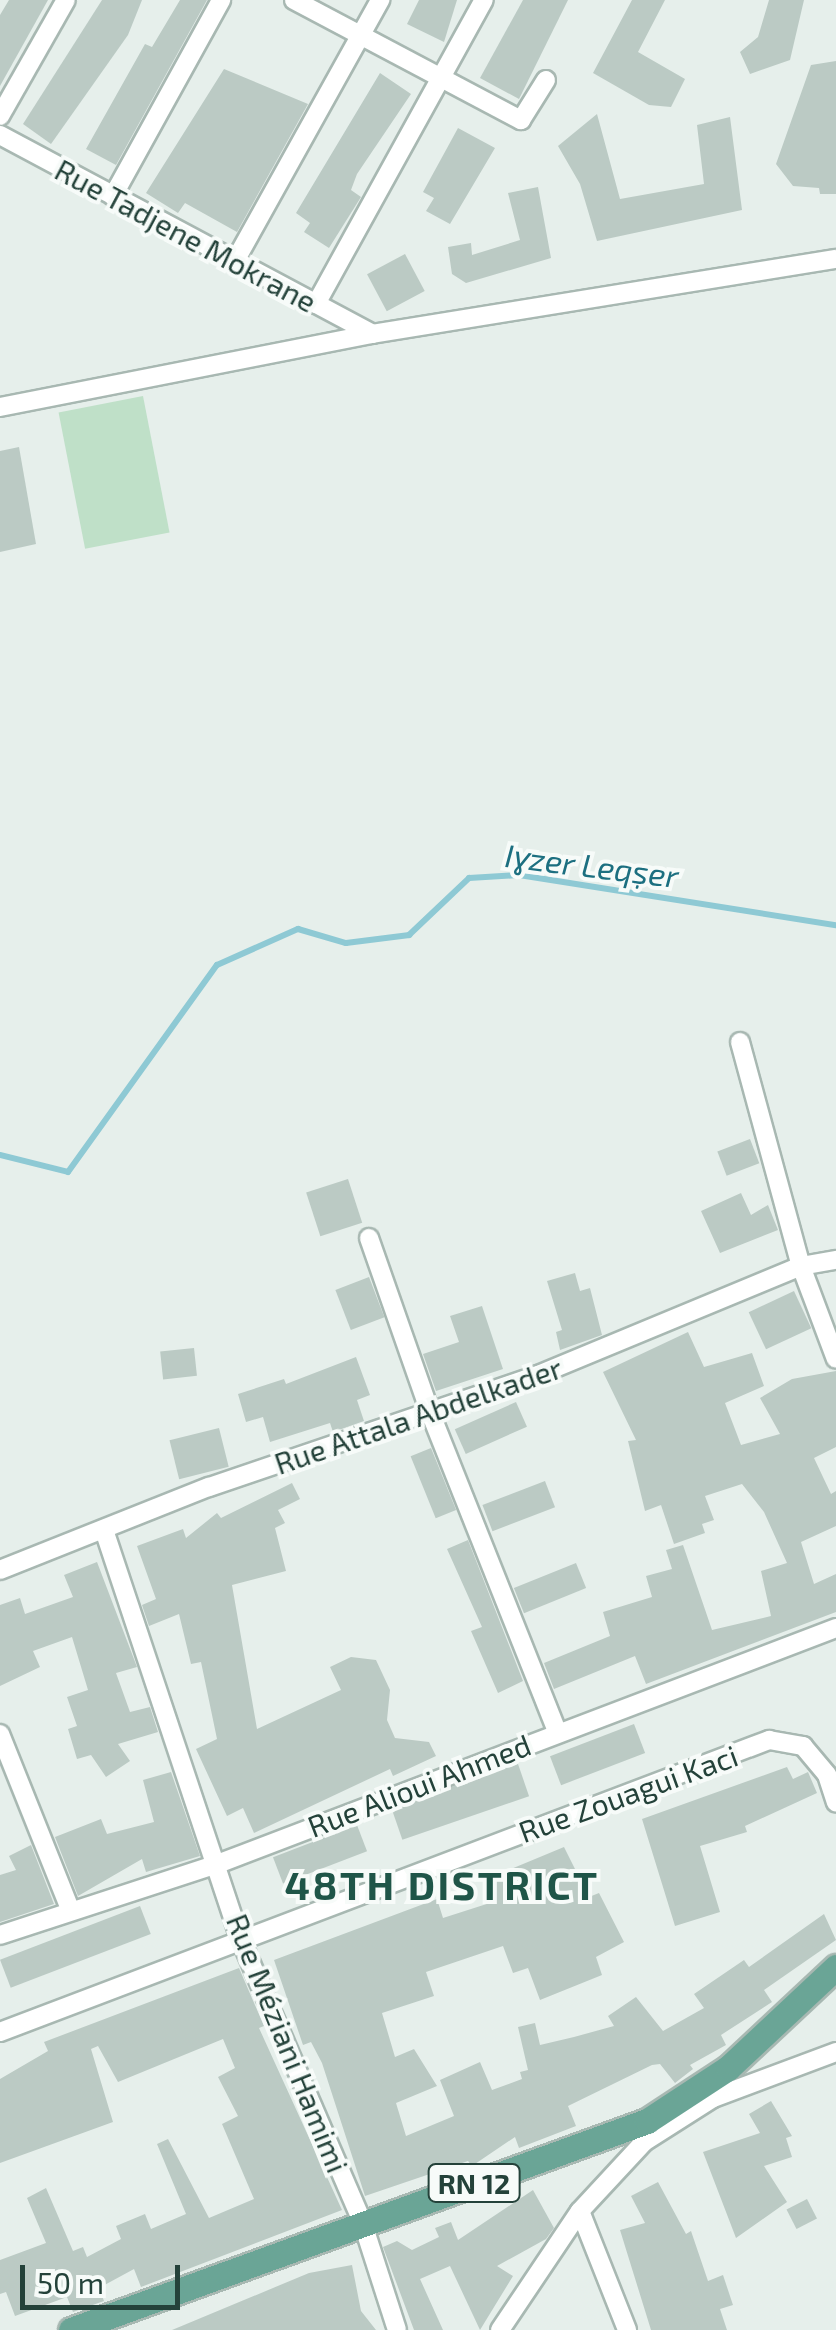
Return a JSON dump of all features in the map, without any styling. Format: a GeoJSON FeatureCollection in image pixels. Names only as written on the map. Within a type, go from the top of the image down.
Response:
{"type":"FeatureCollection","features":[{"type":"Feature","properties":{"kind":"main road","name":"RN 12"},"geometry":{"type":"LineString","coordinates":[[71,2330],[647,2121],[728,2068],[836,1966]]}},
{"type":"Feature","properties":{"kind":"street"},"geometry":{"type":"LineString","coordinates":[[0,116],[66,0]]}},
{"type":"Feature","properties":{"kind":"street"},"geometry":{"type":"LineString","coordinates":[[114,196],[222,0]]}},
{"type":"Feature","properties":{"kind":"street"},"geometry":{"type":"LineString","coordinates":[[294,0],[520,120],[546,80]]}},
{"type":"Feature","properties":{"kind":"street"},"geometry":{"type":"LineString","coordinates":[[235,261],[380,0]]}},
{"type":"Feature","properties":{"kind":"street"},"geometry":{"type":"LineString","coordinates":[[316,304],[484,0]]}},
{"type":"Feature","properties":{"kind":"street","name":"Rue Tadjene Mokrane"},"geometry":{"type":"LineString","coordinates":[[0,135],[372,334]]}},
{"type":"Feature","properties":{"kind":"street"},"geometry":{"type":"LineString","coordinates":[[0,407],[372,334],[836,259]]}},
{"type":"Feature","properties":{"kind":"street"},"geometry":{"type":"LineString","coordinates":[[740,1042],[801,1266],[836,1359]]}},
{"type":"Feature","properties":{"kind":"street"},"geometry":{"type":"LineString","coordinates":[[369,1238],[430,1412],[557,1731]]}},
{"type":"Feature","properties":{"kind":"street","name":"Rue Attala Abdelkader"},"geometry":{"type":"LineString","coordinates":[[0,1570],[105,1533],[209,1487],[430,1412],[707,1310],[801,1266],[836,1260]]}},
{"type":"Feature","properties":{"kind":"street","name":"Rue Méziani Hamimi"},"geometry":{"type":"LineString","coordinates":[[105,1533],[220,1863],[240,1938],[362,2222],[397,2330]]}},
{"type":"Feature","properties":{"kind":"street","name":"Rue Alioui Ahmed"},"geometry":{"type":"LineString","coordinates":[[0,1935],[220,1863],[557,1731],[836,1628]]}},
{"type":"Feature","properties":{"kind":"street"},"geometry":{"type":"LineString","coordinates":[[0,1734],[70,1909]]}},
{"type":"Feature","properties":{"kind":"street","name":"Rue Zouagui Kaci"},"geometry":{"type":"LineString","coordinates":[[0,2032],[768,1740],[803,1746],[826,1775],[836,1802]]}},
{"type":"Feature","properties":{"kind":"street"},"geometry":{"type":"LineString","coordinates":[[500,2330],[580,2211],[644,2142],[713,2098],[836,2052]]}},
{"type":"Feature","properties":{"kind":"street"},"geometry":{"type":"LineString","coordinates":[[580,2211],[627,2330]]}},
{"type":"Feature","properties":{"kind":"green space"},"geometry":{"type":"Polygon","coordinates":[[[143,396],[170,532],[85,549],[59,412],[143,396]]]}},
{"type":"Feature","properties":{"kind":"building"},"geometry":{"type":"Polygon","coordinates":[[[9,0],[48,0],[0,86],[0,15],[9,0]]]}},
{"type":"Feature","properties":{"kind":"building"},"geometry":{"type":"Polygon","coordinates":[[[102,0],[142,0],[128,35],[51,144],[23,124],[102,0]]]}},
{"type":"Feature","properties":{"kind":"building"},"geometry":{"type":"Polygon","coordinates":[[[180,0],[207,0],[116,165],[86,149],[145,44],[152,47],[180,0]]]}},
{"type":"Feature","properties":{"kind":"building"},"geometry":{"type":"Polygon","coordinates":[[[419,0],[457,0],[444,42],[407,24],[419,0]]]}},
{"type":"Feature","properties":{"kind":"building"},"geometry":{"type":"Polygon","coordinates":[[[523,0],[568,0],[519,99],[480,78],[523,0]]]}},
{"type":"Feature","properties":{"kind":"building"},"geometry":{"type":"Polygon","coordinates":[[[632,0],[665,0],[638,52],[685,79],[671,107],[649,105],[593,73],[632,0]]]}},
{"type":"Feature","properties":{"kind":"building"},"geometry":{"type":"Polygon","coordinates":[[[769,0],[804,0],[790,60],[750,74],[740,52],[758,37],[769,0]]]}},
{"type":"Feature","properties":{"kind":"building"},"geometry":{"type":"Polygon","coordinates":[[[836,61],[836,194],[820,194],[819,188],[793,186],[776,164],[811,65],[836,61]]]}},
{"type":"Feature","properties":{"kind":"building"},"geometry":{"type":"Polygon","coordinates":[[[224,69],[308,104],[237,232],[185,203],[178,213],[146,193],[224,69]]]}},
{"type":"Feature","properties":{"kind":"building"},"geometry":{"type":"Polygon","coordinates":[[[380,73],[411,94],[357,174],[351,190],[361,197],[329,248],[304,232],[310,223],[296,213],[380,73]]]}},
{"type":"Feature","properties":{"kind":"building"},"geometry":{"type":"Polygon","coordinates":[[[597,114],[620,199],[704,184],[697,125],[730,117],[742,210],[597,241],[580,184],[558,146],[597,114]]]}},
{"type":"Feature","properties":{"kind":"building"},"geometry":{"type":"Polygon","coordinates":[[[458,128],[495,148],[450,224],[426,211],[434,198],[423,192],[458,128]]]}},
{"type":"Feature","properties":{"kind":"building"},"geometry":{"type":"Polygon","coordinates":[[[538,187],[551,258],[466,283],[452,274],[448,247],[471,243],[472,255],[520,240],[508,193],[538,187]]]}},
{"type":"Feature","properties":{"kind":"building"},"geometry":{"type":"Polygon","coordinates":[[[405,254],[425,291],[387,311],[367,274],[405,254]]]}},
{"type":"Feature","properties":{"kind":"building"},"geometry":{"type":"Polygon","coordinates":[[[19,447],[36,544],[0,552],[0,451],[19,447]]]}},
{"type":"Feature","properties":{"kind":"building"},"geometry":{"type":"Polygon","coordinates":[[[750,1139],[759,1163],[727,1176],[717,1152],[750,1139]]]}},
{"type":"Feature","properties":{"kind":"building"},"geometry":{"type":"Polygon","coordinates":[[[348,1179],[362,1223],[320,1236],[306,1193],[348,1179]]]}},
{"type":"Feature","properties":{"kind":"building"},"geometry":{"type":"Polygon","coordinates":[[[741,1193],[751,1215],[768,1205],[778,1230],[720,1253],[701,1211],[741,1193]]]}},
{"type":"Feature","properties":{"kind":"building"},"geometry":{"type":"Polygon","coordinates":[[[575,1273],[580,1291],[590,1288],[602,1335],[560,1350],[556,1332],[562,1330],[547,1281],[575,1273]]]}},
{"type":"Feature","properties":{"kind":"building"},"geometry":{"type":"Polygon","coordinates":[[[369,1277],[384,1317],[351,1330],[335,1290],[369,1277]]]}},
{"type":"Feature","properties":{"kind":"building"},"geometry":{"type":"Polygon","coordinates":[[[794,1291],[811,1328],[766,1349],[749,1312],[794,1291]]]}},
{"type":"Feature","properties":{"kind":"building"},"geometry":{"type":"Polygon","coordinates":[[[482,1306],[503,1369],[436,1391],[423,1354],[459,1342],[450,1316],[482,1306]]]}},
{"type":"Feature","properties":{"kind":"building"},"geometry":{"type":"Polygon","coordinates":[[[688,1332],[704,1367],[752,1353],[764,1386],[725,1403],[741,1445],[780,1434],[760,1398],[792,1379],[836,1371],[836,1447],[814,1458],[831,1494],[836,1491],[836,1526],[801,1542],[814,1584],[836,1574],[836,1612],[646,1684],[635,1656],[554,1689],[544,1663],[610,1636],[603,1612],[652,1597],[646,1576],[672,1569],[666,1550],[683,1545],[712,1630],[771,1616],[761,1571],[787,1563],[764,1512],[742,1484],[705,1496],[714,1520],[702,1524],[705,1533],[674,1544],[661,1505],[645,1511],[628,1441],[636,1440],[603,1372],[688,1332]]]}},
{"type":"Feature","properties":{"kind":"building"},"geometry":{"type":"Polygon","coordinates":[[[194,1348],[197,1376],[163,1379],[160,1352],[194,1348]]]}},
{"type":"Feature","properties":{"kind":"building"},"geometry":{"type":"Polygon","coordinates":[[[356,1357],[370,1395],[357,1400],[364,1421],[333,1432],[330,1423],[270,1442],[263,1417],[246,1422],[238,1394],[284,1379],[286,1384],[356,1357]]]}},
{"type":"Feature","properties":{"kind":"building"},"geometry":{"type":"Polygon","coordinates":[[[516,1402],[527,1427],[466,1454],[455,1429],[516,1402]]]}},
{"type":"Feature","properties":{"kind":"building"},"geometry":{"type":"Polygon","coordinates":[[[219,1428],[229,1467],[179,1479],[170,1440],[219,1428]]]}},
{"type":"Feature","properties":{"kind":"building"},"geometry":{"type":"Polygon","coordinates":[[[431,1448],[456,1510],[436,1518],[411,1456],[431,1448]]]}},
{"type":"Feature","properties":{"kind":"building"},"geometry":{"type":"Polygon","coordinates":[[[545,1481],[555,1507],[492,1531],[482,1505],[545,1481]]]}},
{"type":"Feature","properties":{"kind":"building"},"geometry":{"type":"Polygon","coordinates":[[[292,1483],[300,1499],[278,1510],[285,1523],[275,1528],[286,1571],[232,1585],[257,1729],[341,1690],[330,1667],[351,1657],[376,1660],[390,1690],[387,1720],[395,1738],[429,1742],[436,1756],[393,1776],[390,1769],[254,1833],[243,1808],[227,1816],[196,1749],[217,1739],[201,1662],[191,1664],[179,1614],[149,1626],[142,1605],[156,1599],[137,1546],[183,1529],[186,1538],[217,1513],[221,1518],[292,1483]]]}},
{"type":"Feature","properties":{"kind":"building"},"geometry":{"type":"Polygon","coordinates":[[[468,1540],[523,1681],[498,1693],[471,1631],[482,1627],[447,1549],[468,1540]]]}},
{"type":"Feature","properties":{"kind":"building"},"geometry":{"type":"Polygon","coordinates":[[[97,1562],[137,1667],[116,1673],[130,1712],[150,1707],[158,1732],[118,1744],[130,1761],[106,1777],[91,1755],[77,1759],[68,1729],[77,1726],[67,1697],[88,1690],[72,1637],[33,1651],[40,1667],[0,1686],[0,1605],[20,1598],[25,1614],[73,1597],[64,1575],[97,1562]]]}},
{"type":"Feature","properties":{"kind":"building"},"geometry":{"type":"Polygon","coordinates":[[[576,1563],[586,1588],[524,1613],[514,1588],[576,1563]]]}},
{"type":"Feature","properties":{"kind":"building"},"geometry":{"type":"Polygon","coordinates":[[[634,1724],[645,1753],[561,1785],[550,1756],[634,1724]]]}},
{"type":"Feature","properties":{"kind":"building"},"geometry":{"type":"Polygon","coordinates":[[[518,1764],[529,1796],[402,1840],[391,1808],[518,1764]]]}},
{"type":"Feature","properties":{"kind":"building"},"geometry":{"type":"Polygon","coordinates":[[[787,1767],[793,1779],[808,1772],[817,1793],[745,1826],[747,1832],[700,1846],[720,1912],[675,1926],[642,1819],[787,1767]]]}},
{"type":"Feature","properties":{"kind":"building"},"geometry":{"type":"Polygon","coordinates":[[[171,1772],[200,1856],[146,1872],[142,1859],[78,1896],[55,1837],[101,1819],[107,1834],[154,1822],[143,1780],[171,1772]]]}},
{"type":"Feature","properties":{"kind":"building"},"geometry":{"type":"Polygon","coordinates":[[[357,1825],[367,1851],[283,1883],[273,1857],[357,1825]]]}},
{"type":"Feature","properties":{"kind":"building"},"geometry":{"type":"Polygon","coordinates":[[[31,1845],[54,1904],[0,1922],[0,1875],[16,1870],[9,1856],[31,1845]]]}},
{"type":"Feature","properties":{"kind":"building"},"geometry":{"type":"Polygon","coordinates":[[[564,1847],[589,1897],[599,1893],[624,1942],[596,1957],[602,1975],[540,2000],[528,1968],[513,1973],[503,1946],[426,1972],[434,1996],[382,2013],[395,2057],[414,2049],[437,2086],[396,2103],[406,2136],[454,2116],[440,2080],[480,2062],[492,2090],[522,2079],[520,2072],[528,2070],[518,2027],[535,2023],[540,2045],[574,2037],[614,2026],[608,2016],[636,1997],[663,2031],[704,2008],[694,1994],[744,1960],[749,1967],[824,1914],[836,1940],[764,1990],[772,2002],[721,2035],[726,2045],[690,2065],[693,2069],[675,2083],[660,2064],[652,2065],[568,2106],[576,2126],[519,2148],[515,2137],[472,2166],[468,2161],[365,2196],[322,2063],[311,2042],[303,2045],[274,1960],[437,1899],[443,1918],[496,1901],[489,1878],[564,1847]]]}},
{"type":"Feature","properties":{"kind":"building"},"geometry":{"type":"Polygon","coordinates":[[[140,1906],[151,1934],[11,1988],[0,1960],[140,1906]]]}},
{"type":"Feature","properties":{"kind":"building"},"geometry":{"type":"Polygon","coordinates":[[[239,1968],[264,2026],[259,2028],[342,2210],[141,2287],[134,2269],[99,2288],[104,2301],[73,2312],[67,2297],[15,2316],[6,2292],[0,2294],[0,2260],[46,2243],[27,2198],[46,2188],[73,2251],[83,2247],[87,2257],[121,2239],[116,2226],[145,2214],[151,2229],[186,2214],[157,2144],[168,2139],[209,2218],[254,2199],[222,2124],[238,2116],[218,2077],[235,2068],[223,2039],[118,2082],[98,2046],[91,2049],[113,2122],[0,2163],[0,2079],[48,2051],[44,2042],[239,1968]]]}},
{"type":"Feature","properties":{"kind":"building"},"geometry":{"type":"Polygon","coordinates":[[[771,2101],[792,2136],[786,2138],[792,2157],[764,2166],[787,2202],[736,2238],[703,2152],[760,2133],[749,2114],[771,2101]]]}},
{"type":"Feature","properties":{"kind":"building"},"geometry":{"type":"Polygon","coordinates":[[[658,2182],[686,2234],[691,2231],[708,2281],[723,2275],[733,2305],[720,2309],[727,2330],[651,2330],[620,2230],[645,2223],[631,2196],[658,2182]]]}},
{"type":"Feature","properties":{"kind":"building"},"geometry":{"type":"Polygon","coordinates":[[[533,2190],[554,2228],[546,2239],[497,2266],[513,2276],[480,2330],[450,2266],[420,2279],[443,2330],[414,2330],[383,2247],[397,2241],[412,2250],[439,2237],[435,2228],[451,2222],[458,2240],[533,2190]]]}},
{"type":"Feature","properties":{"kind":"building"},"geometry":{"type":"Polygon","coordinates":[[[807,2199],[817,2219],[796,2229],[787,2209],[807,2199]]]}},
{"type":"Feature","properties":{"kind":"building"},"geometry":{"type":"Polygon","coordinates":[[[352,2265],[361,2311],[376,2330],[172,2330],[309,2273],[352,2265]]]}},
{"type":"Feature","properties":{"kind":"waterway","name":"Iɣzer Leqṣer"},"geometry":{"type":"LineString","coordinates":[[0,1155],[68,1172],[217,965],[298,929],[346,943],[409,935],[469,878],[519,875],[836,925]]}},
{"type":"Feature","properties":{"kind":"district","name":"48TH DISTRICT"},"geometry":{"type":"Point","coordinates":[442,1884]}}]}
